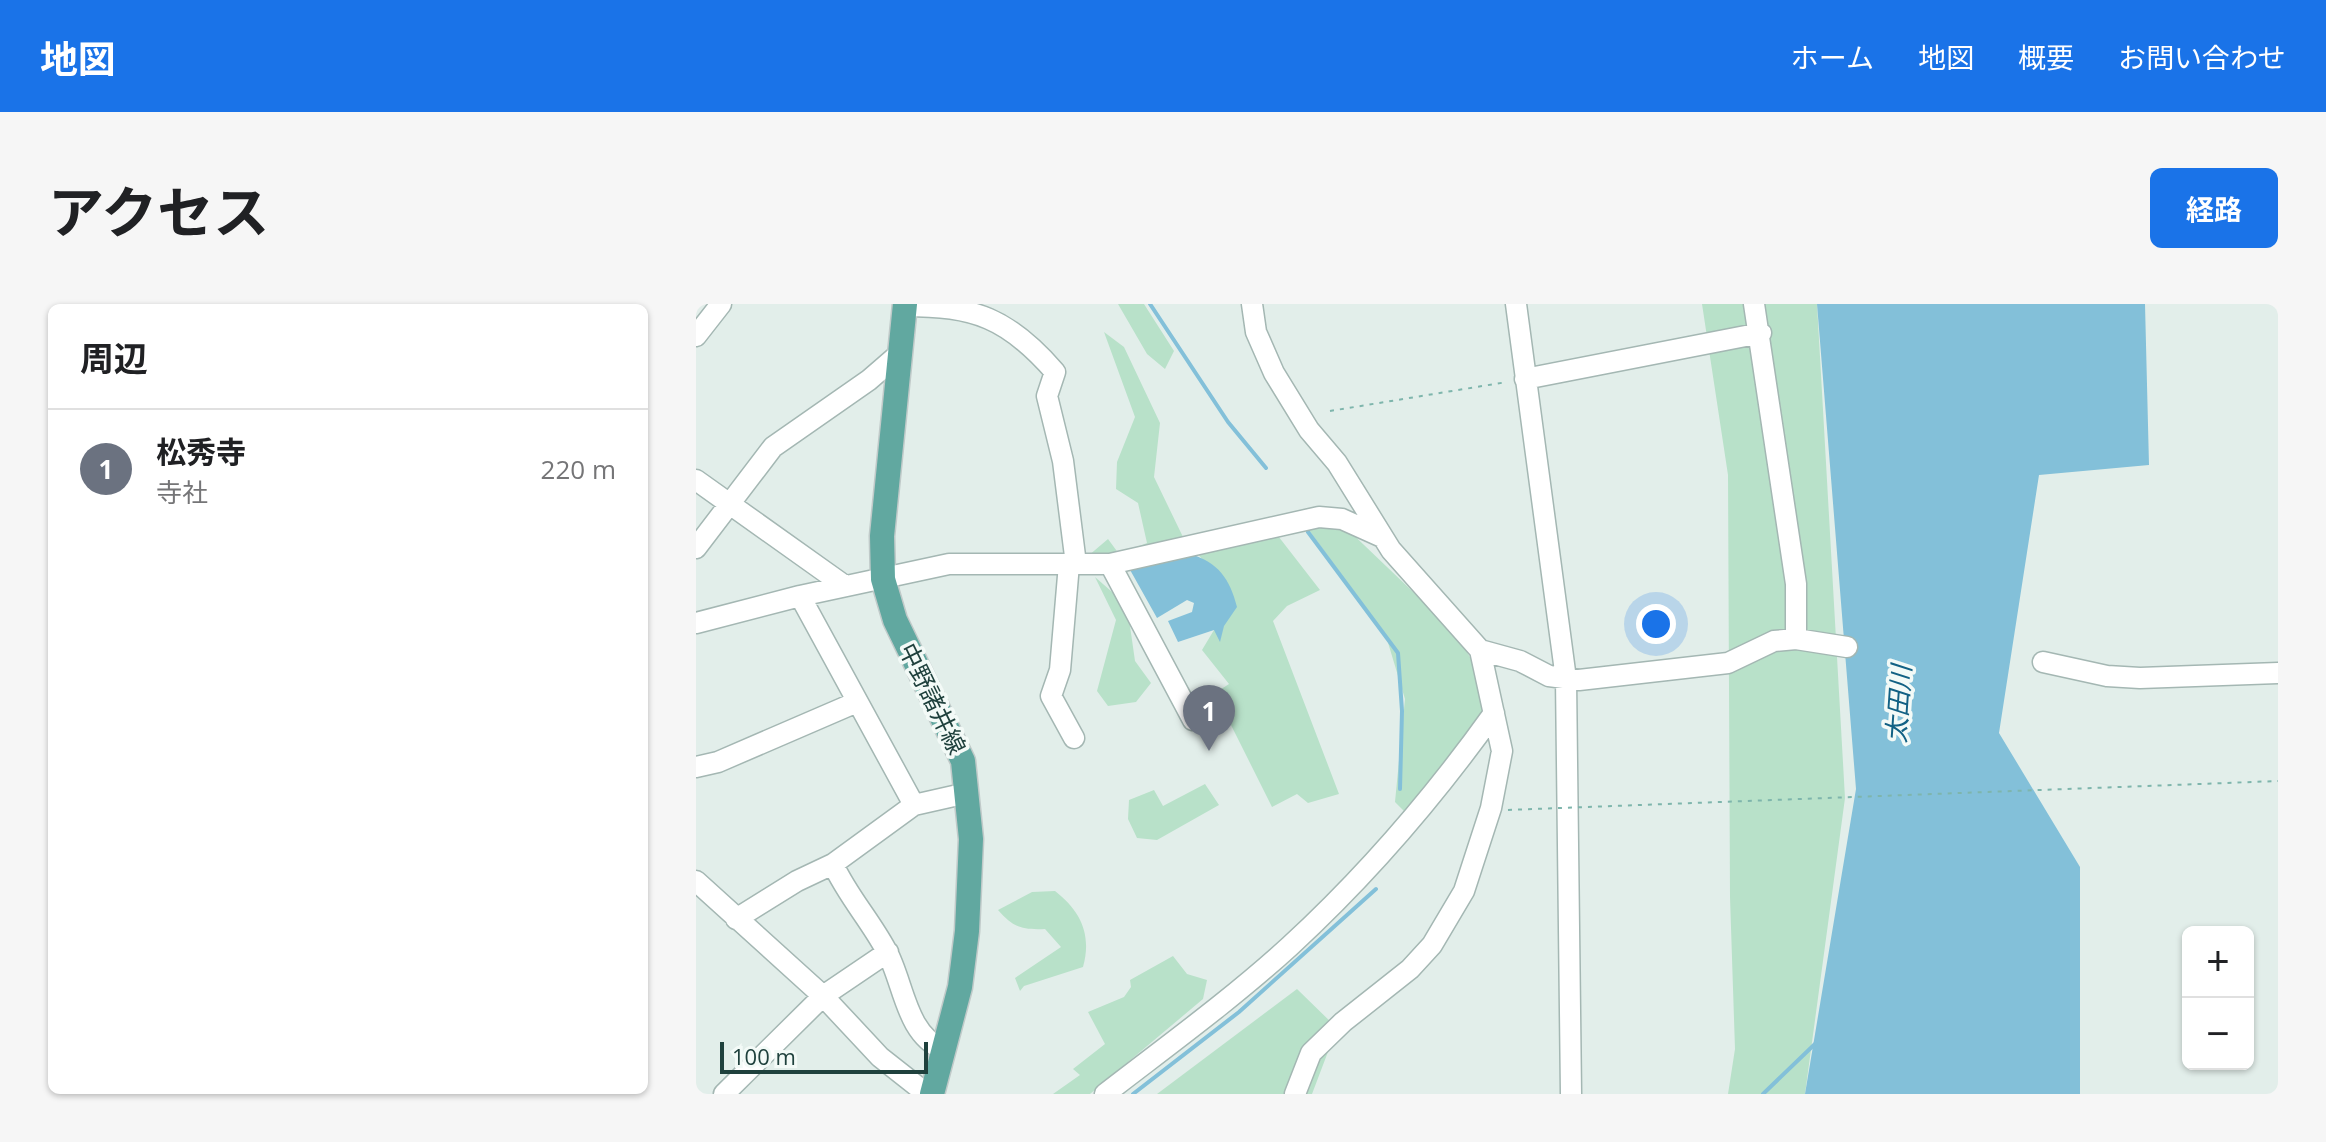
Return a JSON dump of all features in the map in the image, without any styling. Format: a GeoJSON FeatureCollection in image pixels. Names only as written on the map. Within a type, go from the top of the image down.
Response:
{"type":"FeatureCollection","features":[{"type":"Feature","properties":{"kind":"main road","name":"中野諸井線"},"geometry":{"type":"LineString","coordinates":[[904,305],[882,536],[883,579],[900,632],[963,761],[971,839],[967,931],[960,987],[930,1094]]}},
{"type":"Feature","properties":{"kind":"street"},"geometry":{"type":"LineString","coordinates":[[696,336],[721,304]]}},
{"type":"Feature","properties":{"kind":"street"},"geometry":{"type":"LineString","coordinates":[[1252,304],[1256,332],[1274,373],[1309,430],[1337,463],[1382,537],[1480,650],[1502,751],[1491,808],[1464,891],[1432,945],[1410,969],[1343,1022],[1311,1053],[1295,1094]]}},
{"type":"Feature","properties":{"kind":"street"},"geometry":{"type":"LineString","coordinates":[[1516,304],[1566,679],[1571,1094]]}},
{"type":"Feature","properties":{"kind":"street"},"geometry":{"type":"LineString","coordinates":[[1754,304],[1761,333],[1796,584],[1796,639]]}},
{"type":"Feature","properties":{"kind":"street"},"geometry":{"type":"LineString","coordinates":[[904,305],[982,313],[1021,337],[1055,372],[1047,396],[1063,461],[1072,564],[1060,670],[1051,696],[1074,738]]}},
{"type":"Feature","properties":{"kind":"street"},"geometry":{"type":"LineString","coordinates":[[1525,379],[1761,333]]}},
{"type":"Feature","properties":{"kind":"street"},"geometry":{"type":"LineString","coordinates":[[696,548],[773,447],[869,380],[899,354]]}},
{"type":"Feature","properties":{"kind":"street"},"geometry":{"type":"LineString","coordinates":[[696,480],[845,586]]}},
{"type":"Feature","properties":{"kind":"street"},"geometry":{"type":"LineString","coordinates":[[696,623],[800,596],[949,564],[1110,564],[1319,517],[1342,519],[1382,537]]}},
{"type":"Feature","properties":{"kind":"street"},"geometry":{"type":"LineString","coordinates":[[1110,564],[1193,720]]}},
{"type":"Feature","properties":{"kind":"street"},"geometry":{"type":"LineString","coordinates":[[800,596],[914,805]]}},
{"type":"Feature","properties":{"kind":"street"},"geometry":{"type":"LineString","coordinates":[[1480,650],[1566,679],[1728,663],[1774,641],[1796,639],[1847,647]]}},
{"type":"Feature","properties":{"kind":"street"},"geometry":{"type":"LineString","coordinates":[[2043,662],[2107,676],[2140,678],[2278,673]]}},
{"type":"Feature","properties":{"kind":"street"},"geometry":{"type":"LineString","coordinates":[[696,767],[732,756],[857,702]]}},
{"type":"Feature","properties":{"kind":"street"},"geometry":{"type":"LineString","coordinates":[[1105,1094],[1289,947],[1366,871],[1444,784],[1494,713]]}},
{"type":"Feature","properties":{"kind":"street"},"geometry":{"type":"LineString","coordinates":[[736,919],[797,881],[833,864],[914,805],[967,793]]}},
{"type":"Feature","properties":{"kind":"street"},"geometry":{"type":"LineString","coordinates":[[833,864],[888,952],[904,1004],[931,1045],[944,1050]]}},
{"type":"Feature","properties":{"kind":"street"},"geometry":{"type":"LineString","coordinates":[[696,881],[823,996],[880,1057],[930,1094]]}},
{"type":"Feature","properties":{"kind":"street"},"geometry":{"type":"LineString","coordinates":[[724,1094],[823,996],[888,952]]}},
{"type":"Feature","properties":{"kind":"path"},"geometry":{"type":"LineString","coordinates":[[1330,411],[1525,379]]}},
{"type":"Feature","properties":{"kind":"path"},"geometry":{"type":"LineString","coordinates":[[1508,810],[2278,781]]}},
{"type":"Feature","properties":{"kind":"green space"},"geometry":{"type":"Polygon","coordinates":[[[1118,304],[1144,304],[1174,351],[1165,369],[1147,354],[1118,304]]]}},
{"type":"Feature","properties":{"kind":"green space"},"geometry":{"type":"Polygon","coordinates":[[[1702,304],[1817,304],[1845,798],[1805,1094],[1728,1094],[1735,1049],[1730,897],[1728,475],[1702,304]]]}},
{"type":"Feature","properties":{"kind":"green space"},"geometry":{"type":"Polygon","coordinates":[[[1104,332],[1124,347],[1160,423],[1154,477],[1183,537],[1175,544],[1152,553],[1088,556],[1108,539],[1119,554],[1147,543],[1138,503],[1116,489],[1117,462],[1135,417],[1104,332]]]}},
{"type":"Feature","properties":{"kind":"green space"},"geometry":{"type":"Polygon","coordinates":[[[1341,523],[1455,632],[1477,669],[1489,710],[1405,812],[1395,802],[1405,699],[1386,636],[1306,526],[1341,523]]]}},
{"type":"Feature","properties":{"kind":"green space"},"geometry":{"type":"Polygon","coordinates":[[[1275,532],[1320,590],[1287,606],[1273,621],[1339,794],[1308,803],[1297,794],[1272,807],[1215,693],[1229,684],[1202,650],[1226,610],[1209,568],[1198,554],[1275,532]]]}},
{"type":"Feature","properties":{"kind":"green space"},"geometry":{"type":"Polygon","coordinates":[[[1095,577],[1127,605],[1135,661],[1151,683],[1136,702],[1108,706],[1097,691],[1116,620],[1095,577]]]}},
{"type":"Feature","properties":{"kind":"green space"},"geometry":{"type":"Polygon","coordinates":[[[1205,784],[1219,805],[1157,840],[1137,838],[1128,819],[1129,800],[1154,790],[1163,806],[1205,784]]]}},
{"type":"Feature","properties":{"kind":"green space"},"geometry":{"type":"Polygon","coordinates":[[[1055,891],[1072,907],[1082,924],[1086,944],[1083,967],[1024,986],[1020,991],[1015,978],[1061,947],[1045,929],[1018,926],[998,910],[1032,892],[1055,891]]]}},
{"type":"Feature","properties":{"kind":"green space"},"geometry":{"type":"Polygon","coordinates":[[[1173,956],[1187,974],[1207,980],[1203,999],[1090,1094],[1053,1094],[1080,1075],[1073,1069],[1105,1044],[1088,1012],[1124,997],[1131,987],[1130,980],[1173,956]]]}},
{"type":"Feature","properties":{"kind":"green space"},"geometry":{"type":"Polygon","coordinates":[[[1297,989],[1337,1028],[1312,1094],[1157,1094],[1297,989]]]}},
{"type":"Feature","properties":{"kind":"water","name":"太田川"},"geometry":{"type":"Polygon","coordinates":[[[1817,304],[2145,304],[2149,465],[2039,475],[1999,733],[2080,867],[2080,1094],[1805,1094],[1856,789],[1817,304]]]}},
{"type":"Feature","properties":{"kind":"water"},"geometry":{"type":"Polygon","coordinates":[[[1190,554],[1215,567],[1234,597],[1237,607],[1224,626],[1220,642],[1214,630],[1178,642],[1168,621],[1192,612],[1194,603],[1187,600],[1157,618],[1129,568],[1190,554]]]}},
{"type":"Feature","properties":{"kind":"waterway"},"geometry":{"type":"LineString","coordinates":[[1150,304],[1228,422],[1266,468]]}},
{"type":"Feature","properties":{"kind":"waterway"},"geometry":{"type":"LineString","coordinates":[[1308,532],[1398,653],[1402,711],[1400,789]]}},
{"type":"Feature","properties":{"kind":"waterway"},"geometry":{"type":"LineString","coordinates":[[1133,1094],[1239,1012],[1376,889]]}},
{"type":"Feature","properties":{"kind":"waterway"},"geometry":{"type":"LineString","coordinates":[[1763,1094],[1816,1043]]}},
{"type":"Feature","properties":{"kind":"place","name":"松秀寺"},"geometry":{"type":"Point","coordinates":[1209,751]}}]}
